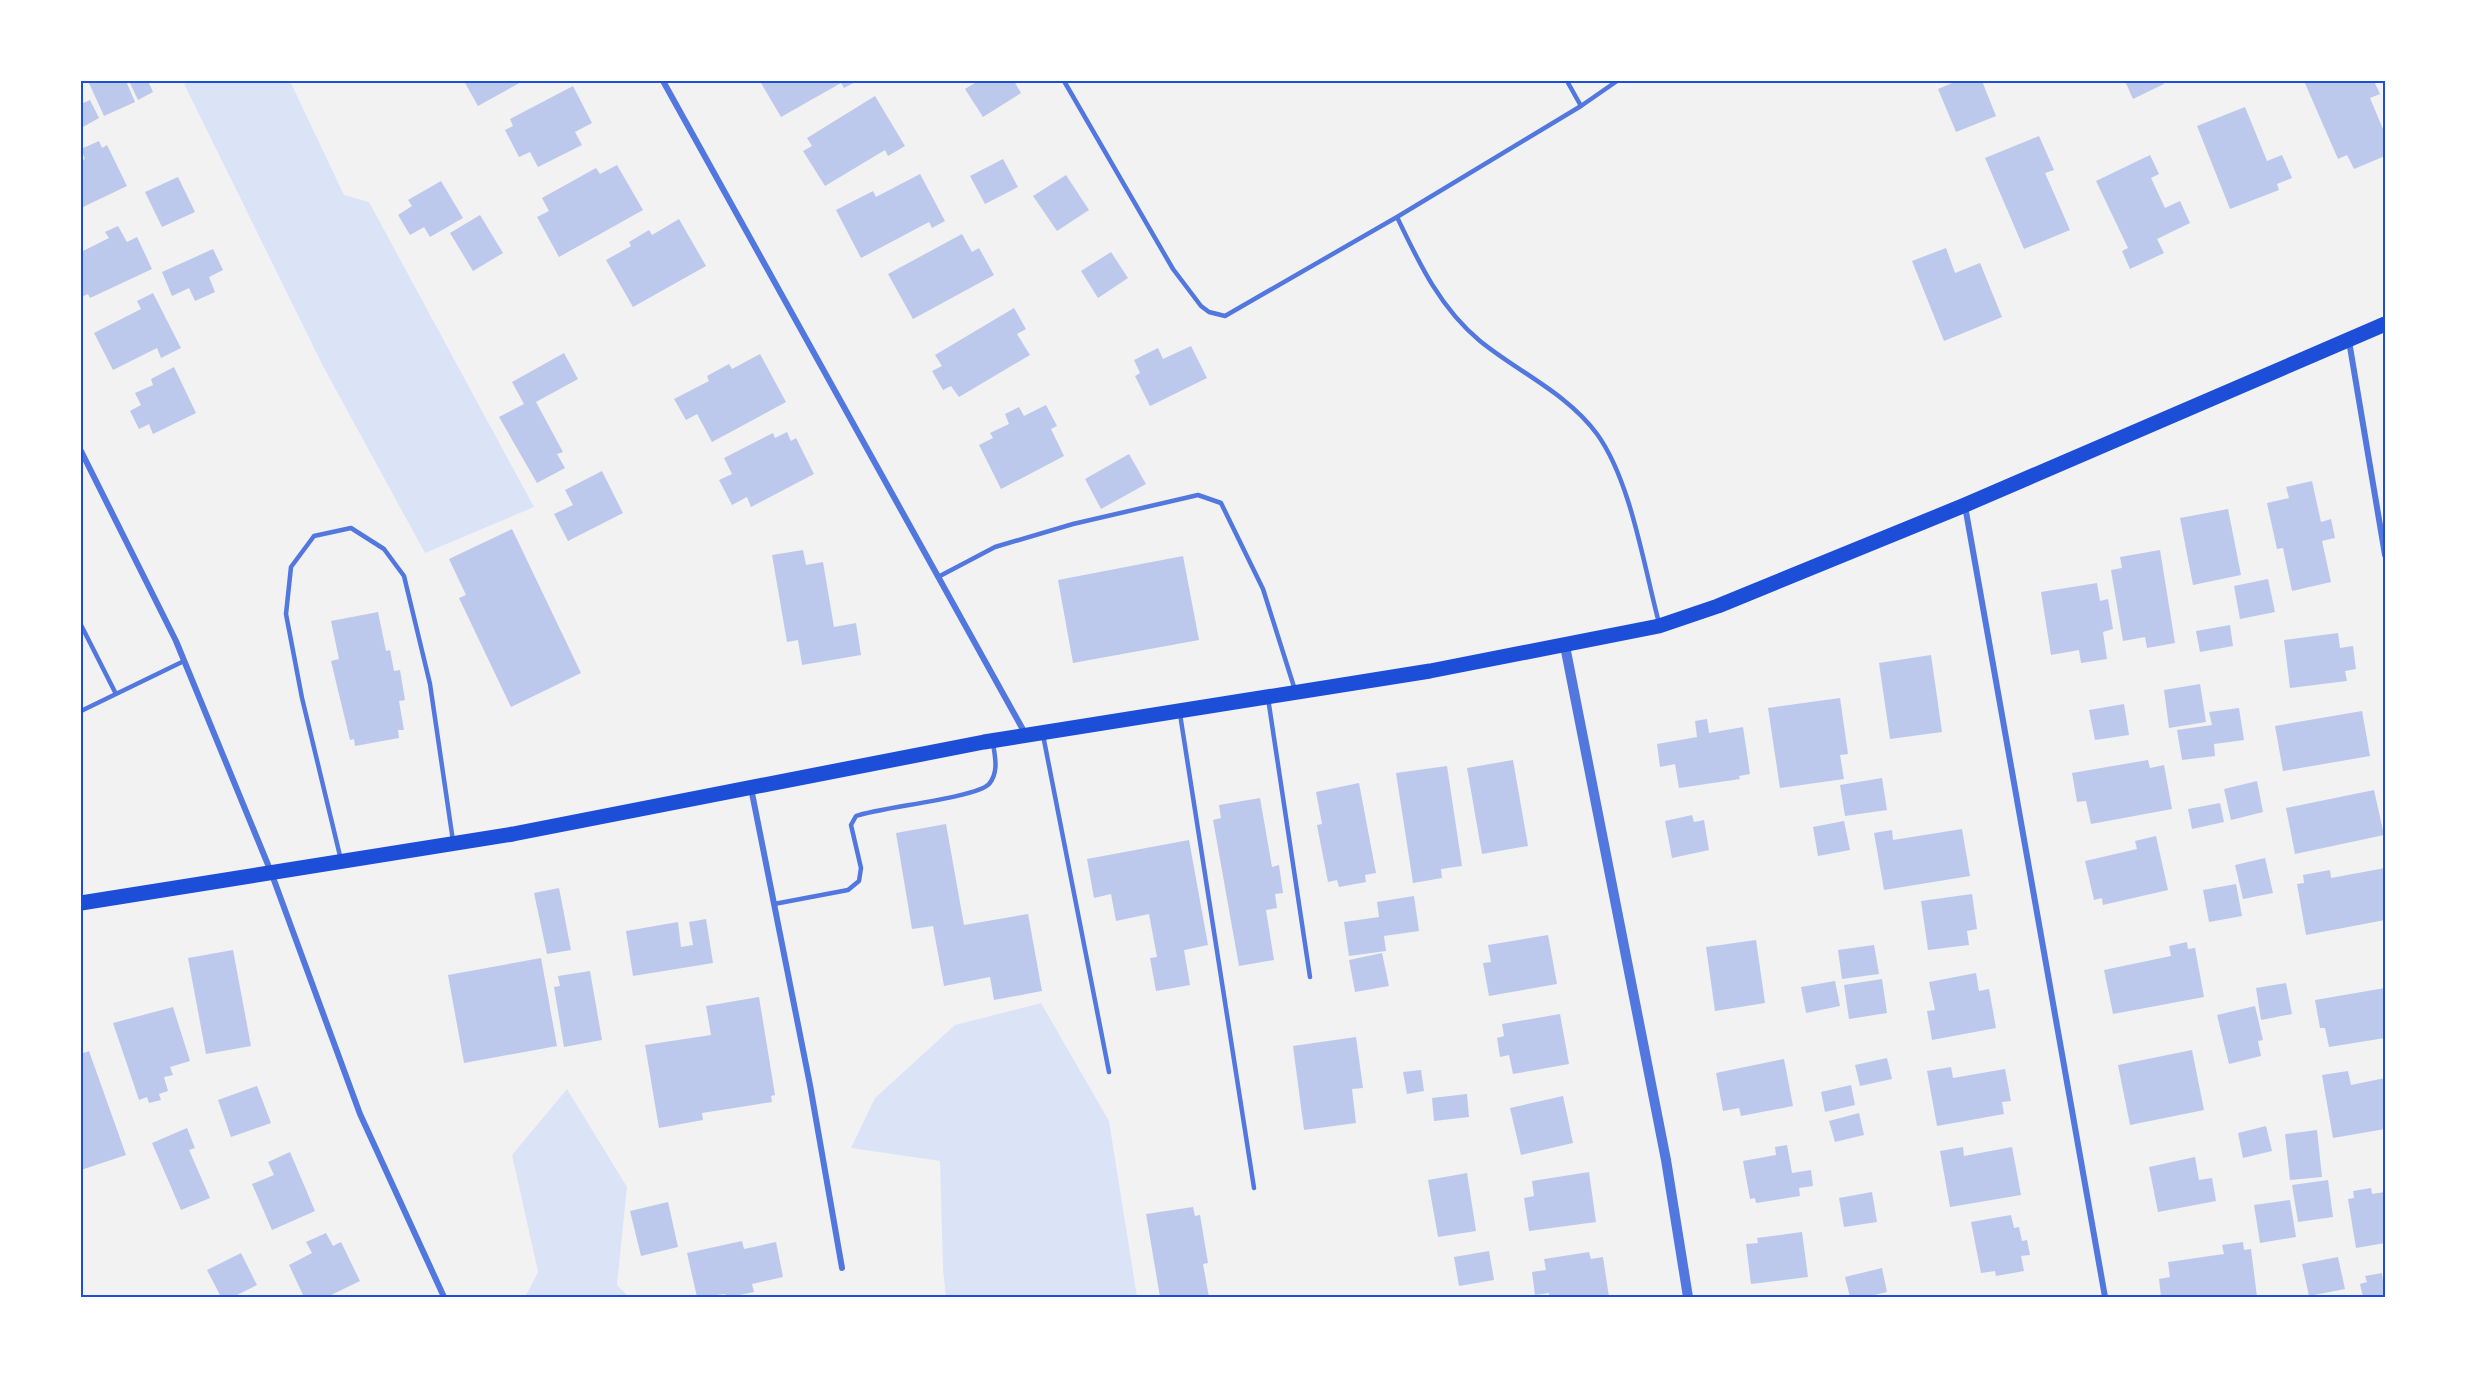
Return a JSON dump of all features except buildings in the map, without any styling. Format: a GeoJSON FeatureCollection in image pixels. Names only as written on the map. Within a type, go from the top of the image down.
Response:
{"type":"FeatureCollection","features":[{"type":"Feature","properties":{"kind":"main road"},"geometry":{"type":"LineString","coordinates":[[81,903],[453,843],[993,740],[1296,693],[1565,646],[1659,626],[1718,606],[1965,505],[2385,324]]}},
{"type":"Feature","properties":{"kind":"street"},"geometry":{"type":"LineString","coordinates":[[663,81],[1026,735]]}},
{"type":"Feature","properties":{"kind":"street"},"geometry":{"type":"LineString","coordinates":[[2349,340],[2385,555]]}},
{"type":"Feature","properties":{"kind":"street"},"geometry":{"type":"LineString","coordinates":[[81,451],[184,661],[271,872],[360,1114],[444,1297]]}},
{"type":"Feature","properties":{"kind":"street"},"geometry":{"type":"LineString","coordinates":[[1965,505],[2105,1297]]}},
{"type":"Feature","properties":{"kind":"street"},"geometry":{"type":"LineString","coordinates":[[1565,646],[1666,1161],[1688,1297]]}},
{"type":"Feature","properties":{"kind":"street"},"geometry":{"type":"LineString","coordinates":[[751,787],[842,1268]]}},
{"type":"Feature","properties":{"kind":"lane"},"geometry":{"type":"LineString","coordinates":[[1064,81],[1173,269],[1201,306],[1217,316],[1231,315],[1581,106],[1617,81]]}},
{"type":"Feature","properties":{"kind":"lane"},"geometry":{"type":"LineString","coordinates":[[1567,81],[1581,106]]}},
{"type":"Feature","properties":{"kind":"lane"},"geometry":{"type":"LineString","coordinates":[[1397,217],[1426,276],[1462,324],[1506,360],[1543,384],[1596,433],[1609,452],[1626,496],[1659,626]]}},
{"type":"Feature","properties":{"kind":"lane"},"geometry":{"type":"LineString","coordinates":[[938,577],[995,547],[1073,524],[1198,495],[1221,503],[1263,589],[1296,693]]}},
{"type":"Feature","properties":{"kind":"lane"},"geometry":{"type":"LineString","coordinates":[[342,861],[302,698],[286,614],[291,567],[314,536],[351,528],[384,549],[404,576],[430,684],[453,843]]}},
{"type":"Feature","properties":{"kind":"lane"},"geometry":{"type":"LineString","coordinates":[[81,625],[116,694]]}},
{"type":"Feature","properties":{"kind":"lane"},"geometry":{"type":"LineString","coordinates":[[81,711],[184,661]]}},
{"type":"Feature","properties":{"kind":"lane"},"geometry":{"type":"LineString","coordinates":[[1268,697],[1310,977]]}},
{"type":"Feature","properties":{"kind":"lane"},"geometry":{"type":"LineString","coordinates":[[1180,711],[1254,1188]]}},
{"type":"Feature","properties":{"kind":"lane"},"geometry":{"type":"LineString","coordinates":[[1042,733],[1108,1072]]}},
{"type":"Feature","properties":{"kind":"lane"},"geometry":{"type":"LineString","coordinates":[[774,904],[848,890],[859,881],[861,868],[851,825],[856,816],[872,810],[970,793],[988,785],[996,769],[993,740]]}},
{"type":"Feature","properties":{"kind":"shaded area"},"geometry":{"type":"Polygon","coordinates":[[[190,81],[290,81],[344,195],[369,202],[534,507],[425,553],[324,368],[184,84],[190,81]]]}},
{"type":"Feature","properties":{"kind":"shaded area"},"geometry":{"type":"Polygon","coordinates":[[[1041,1003],[1109,1121],[1137,1297],[946,1297],[943,1270],[940,1161],[851,1148],[875,1098],[955,1025],[1041,1003]]]}},
{"type":"Feature","properties":{"kind":"shaded area"},"geometry":{"type":"Polygon","coordinates":[[[567,1089],[627,1187],[617,1285],[629,1297],[525,1297],[538,1272],[512,1155],[567,1089]]]}}]}
